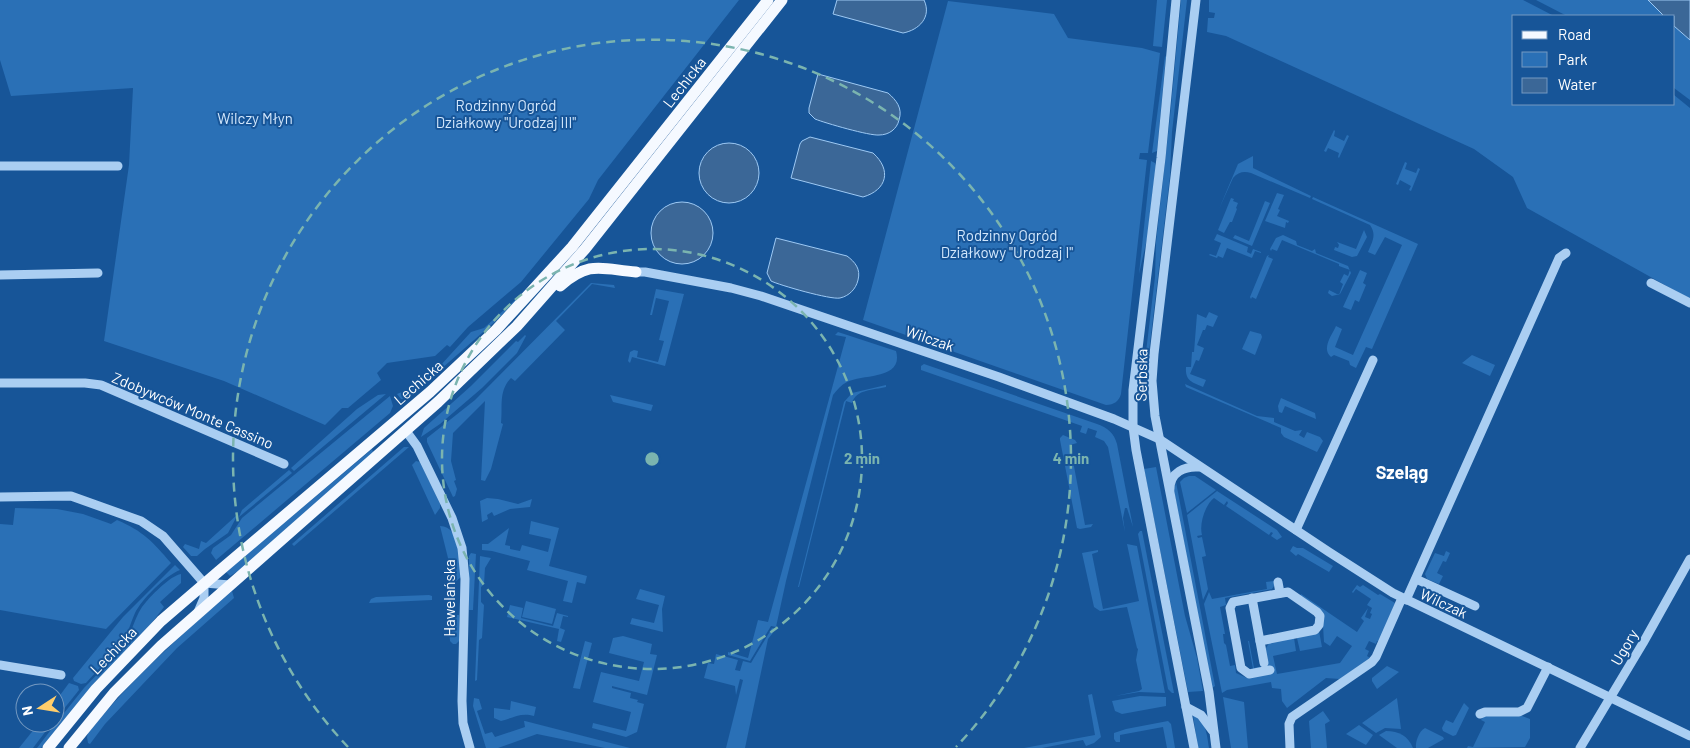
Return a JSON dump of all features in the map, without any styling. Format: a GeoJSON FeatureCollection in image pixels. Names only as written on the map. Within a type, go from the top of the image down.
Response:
{"type":"FeatureCollection","features":[{"type":"Feature","properties":{"kind":"main road","name":"Lechicka"},"geometry":{"type":"LineString","coordinates":[[48,748],[80,707],[124,658],[162,621],[204,583],[430,392],[502,324],[572,247],[768,0]]}},
{"type":"Feature","properties":{"kind":"main road","name":"Lechicka"},"geometry":{"type":"LineString","coordinates":[[69,748],[125,682],[197,613],[461,382],[525,317],[585,249],[782,0]]}},
{"type":"Feature","properties":{"kind":"main road"},"geometry":{"type":"LineString","coordinates":[[525,317],[581,271],[598,267],[636,272]]}},
{"type":"Feature","properties":{"kind":"street","name":"Serbska"},"geometry":{"type":"LineString","coordinates":[[1176,0],[1161,158],[1133,390],[1133,427],[1194,748]]}},
{"type":"Feature","properties":{"kind":"street","name":"Serbska"},"geometry":{"type":"LineString","coordinates":[[1196,0],[1152,381],[1159,439],[1209,692],[1216,748]]}},
{"type":"Feature","properties":{"kind":"street"},"geometry":{"type":"LineString","coordinates":[[0,166],[118,166]]}},
{"type":"Feature","properties":{"kind":"street"},"geometry":{"type":"LineString","coordinates":[[1290,748],[1289,724],[1292,717],[1372,662],[1376,657],[1404,599],[1416,579],[1559,258],[1566,253]]}},
{"type":"Feature","properties":{"kind":"street","name":"Wilczak"},"geometry":{"type":"LineString","coordinates":[[636,272],[712,284],[762,296],[999,377],[1133,427],[1159,439],[1404,599],[1690,736]]}},
{"type":"Feature","properties":{"kind":"street"},"geometry":{"type":"LineString","coordinates":[[0,275],[98,273]]}},
{"type":"Feature","properties":{"kind":"street"},"geometry":{"type":"LineString","coordinates":[[1652,282],[1690,303]]}},
{"type":"Feature","properties":{"kind":"street"},"geometry":{"type":"LineString","coordinates":[[1296,530],[1373,360]]}},
{"type":"Feature","properties":{"kind":"street","name":"Zdobywców Monte Cassino"},"geometry":{"type":"LineString","coordinates":[[0,383],[85,383],[101,385],[284,464]]}},
{"type":"Feature","properties":{"kind":"street","name":"Hawelańska"},"geometry":{"type":"LineString","coordinates":[[406,431],[416,446],[452,518],[462,548],[465,579],[462,701],[463,723],[470,748]]}},
{"type":"Feature","properties":{"kind":"street"},"geometry":{"type":"LineString","coordinates":[[1170,496],[1170,484],[1176,474],[1189,466],[1202,467]]}},
{"type":"Feature","properties":{"kind":"street"},"geometry":{"type":"LineString","coordinates":[[0,497],[71,496],[141,521],[163,536],[204,583],[204,598],[197,613]]}},
{"type":"Feature","properties":{"kind":"street","name":"Ugory"},"geometry":{"type":"LineString","coordinates":[[1580,748],[1690,559]]}},
{"type":"Feature","properties":{"kind":"street"},"geometry":{"type":"LineString","coordinates":[[1416,579],[1475,606]]}},
{"type":"Feature","properties":{"kind":"street"},"geometry":{"type":"LineString","coordinates":[[1278,582],[1280,593]]}},
{"type":"Feature","properties":{"kind":"street"},"geometry":{"type":"LineString","coordinates":[[204,583],[230,585]]}},
{"type":"Feature","properties":{"kind":"street"},"geometry":{"type":"LineString","coordinates":[[1252,598],[1260,641],[1267,667],[1248,674],[1241,668],[1230,608],[1233,602],[1252,598],[1288,592],[1320,616],[1319,625],[1312,632],[1260,641]]}},
{"type":"Feature","properties":{"kind":"street"},"geometry":{"type":"LineString","coordinates":[[0,665],[61,676]]}},
{"type":"Feature","properties":{"kind":"street"},"geometry":{"type":"LineString","coordinates":[[1480,714],[1485,712],[1520,712],[1528,708],[1548,667]]}},
{"type":"Feature","properties":{"kind":"street"},"geometry":{"type":"LineString","coordinates":[[1186,707],[1193,709],[1204,718],[1215,735]]}},
{"type":"Feature","properties":{"kind":"green space"},"geometry":{"type":"Polygon","coordinates":[[[0,0],[739,0],[598,180],[589,199],[521,282],[468,327],[450,347],[447,345],[435,356],[387,363],[377,373],[381,380],[348,408],[342,408],[325,425],[224,381],[104,341],[129,165],[133,88],[11,96],[0,60],[0,0]]]}},
{"type":"Feature","properties":{"kind":"green space"},"geometry":{"type":"Polygon","coordinates":[[[1157,0],[1167,0],[1162,47],[1153,46],[1157,0]]]}},
{"type":"Feature","properties":{"kind":"green space"},"geometry":{"type":"Polygon","coordinates":[[[1181,0],[1187,0],[1172,132],[1170,176],[1146,377],[1143,377],[1155,277],[1156,242],[1181,0]]]}},
{"type":"Feature","properties":{"kind":"green space"},"geometry":{"type":"Polygon","coordinates":[[[1209,0],[1523,0],[1552,15],[1512,15],[1512,105],[1675,105],[1675,96],[1690,108],[1690,299],[1527,208],[1513,177],[1474,149],[1226,36],[1207,32],[1208,18],[1214,18],[1215,13],[1209,12],[1209,0]]]}},
{"type":"Feature","properties":{"kind":"green space"},"geometry":{"type":"Polygon","coordinates":[[[1536,0],[1648,0],[1663,15],[1565,15],[1536,0]]]}},
{"type":"Feature","properties":{"kind":"green space","name":"Rodzinny Ogród Działkowy \"Urodzaj I\""},"geometry":{"type":"Polygon","coordinates":[[[948,1],[1054,14],[1068,38],[1142,48],[1160,53],[1148,153],[1140,153],[1139,159],[1147,160],[1121,394],[1114,403],[1106,405],[863,320],[948,1]]]}},
{"type":"Feature","properties":{"kind":"green space"},"geometry":{"type":"Polygon","coordinates":[[[1675,27],[1690,40],[1690,100],[1675,89],[1675,27]]]}},
{"type":"Feature","properties":{"kind":"green space"},"geometry":{"type":"Polygon","coordinates":[[[1165,56],[1157,151],[1152,153],[1165,56]]]}},
{"type":"Feature","properties":{"kind":"green space"},"geometry":{"type":"Polygon","coordinates":[[[1334,130],[1334,136],[1344,141],[1347,135],[1349,136],[1339,158],[1339,153],[1328,148],[1326,152],[1324,151],[1334,130]]]}},
{"type":"Feature","properties":{"kind":"green space"},"geometry":{"type":"Polygon","coordinates":[[[1253,156],[1253,168],[1311,196],[1310,198],[1251,173],[1244,172],[1237,174],[1233,178],[1219,209],[1238,164],[1253,156]]]}},
{"type":"Feature","properties":{"kind":"green space"},"geometry":{"type":"Polygon","coordinates":[[[1151,161],[1156,166],[1147,239],[1139,274],[1151,161]]]}},
{"type":"Feature","properties":{"kind":"green space"},"geometry":{"type":"Polygon","coordinates":[[[1405,162],[1407,163],[1405,169],[1416,173],[1418,168],[1420,169],[1411,191],[1409,190],[1411,186],[1400,180],[1398,185],[1396,184],[1405,162]]]}},
{"type":"Feature","properties":{"kind":"green space"},"geometry":{"type":"Polygon","coordinates":[[[1277,193],[1284,195],[1277,216],[1289,221],[1288,223],[1286,222],[1285,228],[1265,221],[1277,193]]]}},
{"type":"Feature","properties":{"kind":"green space"},"geometry":{"type":"Polygon","coordinates":[[[1313,197],[1418,244],[1372,349],[1366,347],[1356,368],[1350,365],[1349,361],[1334,355],[1331,357],[1327,350],[1328,342],[1336,326],[1342,329],[1335,347],[1353,355],[1402,245],[1385,237],[1375,255],[1368,252],[1373,235],[1370,225],[1312,199],[1313,197]]]}},
{"type":"Feature","properties":{"kind":"green space"},"geometry":{"type":"Polygon","coordinates":[[[1231,198],[1238,203],[1237,209],[1232,222],[1230,222],[1224,233],[1218,230],[1231,198]]]}},
{"type":"Feature","properties":{"kind":"green space"},"geometry":{"type":"Polygon","coordinates":[[[1265,201],[1270,203],[1252,246],[1233,238],[1235,235],[1249,241],[1265,201]]]}},
{"type":"Feature","properties":{"kind":"green space"},"geometry":{"type":"Polygon","coordinates":[[[1364,230],[1367,237],[1357,256],[1352,257],[1334,250],[1335,247],[1338,248],[1337,242],[1356,249],[1364,230]]]}},
{"type":"Feature","properties":{"kind":"green space"},"geometry":{"type":"Polygon","coordinates":[[[1217,234],[1248,247],[1247,252],[1251,254],[1253,249],[1261,253],[1255,251],[1252,258],[1227,248],[1223,258],[1209,255],[1216,256],[1221,243],[1214,240],[1217,234]]]}},
{"type":"Feature","properties":{"kind":"green space"},"geometry":{"type":"Polygon","coordinates":[[[1283,235],[1296,241],[1297,245],[1312,251],[1315,249],[1316,253],[1348,266],[1350,270],[1282,240],[1277,251],[1272,249],[1271,251],[1270,249],[1276,238],[1283,235]]]}},
{"type":"Feature","properties":{"kind":"green space"},"geometry":{"type":"Polygon","coordinates":[[[1269,255],[1268,257],[1273,259],[1256,299],[1252,297],[1251,299],[1250,297],[1267,256],[1269,255]]]}},
{"type":"Feature","properties":{"kind":"green space"},"geometry":{"type":"Polygon","coordinates":[[[1350,270],[1351,273],[1339,294],[1343,284],[1340,282],[1344,274],[1348,276],[1350,270]]]}},
{"type":"Feature","properties":{"kind":"green space"},"geometry":{"type":"Polygon","coordinates":[[[1360,270],[1367,273],[1363,283],[1366,285],[1359,302],[1355,300],[1351,310],[1343,307],[1360,270]]]}},
{"type":"Feature","properties":{"kind":"green space"},"geometry":{"type":"Polygon","coordinates":[[[591,283],[614,285],[615,288],[592,284],[556,321],[565,330],[515,381],[511,378],[507,383],[502,399],[501,423],[503,424],[491,469],[485,481],[481,480],[485,401],[453,433],[451,461],[457,489],[453,497],[427,442],[427,438],[475,400],[591,283]]]}},
{"type":"Feature","properties":{"kind":"green space"},"geometry":{"type":"Polygon","coordinates":[[[656,289],[684,294],[665,366],[632,357],[630,363],[628,361],[630,352],[634,350],[638,351],[637,357],[658,362],[664,341],[659,340],[669,301],[656,298],[652,315],[650,315],[656,289]]]}},
{"type":"Feature","properties":{"kind":"green space"},"geometry":{"type":"Polygon","coordinates":[[[1329,290],[1338,294],[1332,296],[1328,293],[1329,290]]]}},
{"type":"Feature","properties":{"kind":"green space"},"geometry":{"type":"Polygon","coordinates":[[[524,292],[498,319],[408,398],[401,399],[397,394],[417,386],[440,366],[471,332],[484,328],[524,292]]]}},
{"type":"Feature","properties":{"kind":"green space"},"geometry":{"type":"Polygon","coordinates":[[[1209,312],[1218,316],[1213,327],[1207,325],[1205,330],[1203,330],[1197,345],[1204,348],[1199,361],[1196,360],[1190,374],[1206,380],[1203,387],[1188,378],[1186,367],[1191,367],[1197,314],[1206,318],[1209,312]]]}},
{"type":"Feature","properties":{"kind":"green space"},"geometry":{"type":"Polygon","coordinates":[[[1250,331],[1261,334],[1262,337],[1255,355],[1242,349],[1250,331]]]}},
{"type":"Feature","properties":{"kind":"green space"},"geometry":{"type":"Polygon","coordinates":[[[838,332],[896,351],[897,360],[894,367],[888,371],[847,382],[833,395],[776,627],[771,626],[750,661],[728,655],[728,652],[748,658],[758,620],[768,622],[846,337],[835,335],[838,332]]]}},
{"type":"Feature","properties":{"kind":"green space"},"geometry":{"type":"Polygon","coordinates":[[[525,335],[517,353],[482,388],[440,424],[421,437],[424,428],[471,386],[516,341],[518,342],[525,335]]]}},
{"type":"Feature","properties":{"kind":"green space"},"geometry":{"type":"Polygon","coordinates":[[[1472,355],[1495,365],[1490,376],[1462,363],[1472,355]]]}},
{"type":"Feature","properties":{"kind":"green space"},"geometry":{"type":"Polygon","coordinates":[[[924,364],[1107,429],[1117,444],[1133,527],[1127,508],[1125,508],[1123,518],[1125,532],[1108,447],[1104,441],[1095,437],[1097,431],[1088,428],[1086,434],[1080,432],[1082,426],[921,370],[921,366],[924,364]]]}},
{"type":"Feature","properties":{"kind":"green space"},"geometry":{"type":"Polygon","coordinates":[[[1185,384],[1257,416],[1274,418],[1274,422],[1295,431],[1302,430],[1299,435],[1304,438],[1307,432],[1320,437],[1323,441],[1317,452],[1284,437],[1281,433],[1281,428],[1186,387],[1185,384]]]}},
{"type":"Feature","properties":{"kind":"green space"},"geometry":{"type":"Polygon","coordinates":[[[886,385],[886,387],[857,395],[852,403],[846,401],[798,587],[844,402],[852,393],[886,385]]]}},
{"type":"Feature","properties":{"kind":"green space"},"geometry":{"type":"Polygon","coordinates":[[[386,394],[294,471],[291,468],[357,409],[378,395],[386,394]]]}},
{"type":"Feature","properties":{"kind":"green space"},"geometry":{"type":"Polygon","coordinates":[[[610,395],[653,405],[651,411],[613,402],[610,395]]]}},
{"type":"Feature","properties":{"kind":"green space"},"geometry":{"type":"Polygon","coordinates":[[[390,396],[393,406],[390,413],[216,560],[211,553],[213,548],[231,535],[242,518],[390,396]]]}},
{"type":"Feature","properties":{"kind":"green space"},"geometry":{"type":"Polygon","coordinates":[[[1281,398],[1315,413],[1316,419],[1285,406],[1282,413],[1279,412],[1278,406],[1281,398]]]}},
{"type":"Feature","properties":{"kind":"green space"},"geometry":{"type":"Polygon","coordinates":[[[1063,435],[1075,440],[1077,443],[1070,445],[1085,525],[1093,524],[1091,527],[1077,528],[1060,440],[1063,435]]]}},
{"type":"Feature","properties":{"kind":"green space"},"geometry":{"type":"Polygon","coordinates":[[[404,447],[409,447],[294,546],[292,544],[404,447]]]}},
{"type":"Feature","properties":{"kind":"green space"},"geometry":{"type":"Polygon","coordinates":[[[372,449],[373,452],[367,458],[238,571],[230,576],[226,572],[372,449]]]}},
{"type":"Feature","properties":{"kind":"green space"},"geometry":{"type":"Polygon","coordinates":[[[416,461],[420,462],[440,503],[440,508],[435,515],[412,465],[416,461]]]}},
{"type":"Feature","properties":{"kind":"green space"},"geometry":{"type":"Polygon","coordinates":[[[1156,467],[1185,616],[1197,658],[1203,691],[1188,692],[1144,469],[1156,467]]]}},
{"type":"Feature","properties":{"kind":"green space"},"geometry":{"type":"Polygon","coordinates":[[[289,470],[292,473],[239,517],[242,510],[289,470]]]}},
{"type":"Feature","properties":{"kind":"green space"},"geometry":{"type":"Polygon","coordinates":[[[1189,476],[1195,476],[1216,490],[1187,513],[1180,482],[1189,476]]]}},
{"type":"Feature","properties":{"kind":"green space"},"geometry":{"type":"Polygon","coordinates":[[[1176,482],[1215,686],[1212,688],[1174,491],[1176,482]]]}},
{"type":"Feature","properties":{"kind":"green space"},"geometry":{"type":"Polygon","coordinates":[[[1217,491],[1277,530],[1282,537],[1277,540],[1271,536],[1273,533],[1271,532],[1269,535],[1226,506],[1227,501],[1224,505],[1214,498],[1208,505],[1204,515],[1201,526],[1202,535],[1197,536],[1198,538],[1202,537],[1206,556],[1202,557],[1208,589],[1203,600],[1187,515],[1217,491]]]}},
{"type":"Feature","properties":{"kind":"green space"},"geometry":{"type":"Polygon","coordinates":[[[487,498],[518,504],[532,499],[530,507],[510,509],[494,516],[492,512],[487,515],[488,519],[482,522],[480,501],[487,498]]]}},
{"type":"Feature","properties":{"kind":"green space"},"geometry":{"type":"Polygon","coordinates":[[[15,508],[57,509],[83,514],[111,524],[117,520],[134,528],[147,538],[171,563],[106,629],[0,610],[0,524],[13,525],[15,508]]]}},
{"type":"Feature","properties":{"kind":"green space"},"geometry":{"type":"Polygon","coordinates":[[[238,514],[228,533],[197,556],[191,556],[183,547],[185,544],[199,549],[201,541],[206,543],[238,514]]]}},
{"type":"Feature","properties":{"kind":"green space"},"geometry":{"type":"Polygon","coordinates":[[[531,521],[559,528],[549,566],[587,576],[585,584],[577,582],[572,603],[563,601],[568,581],[527,570],[530,561],[482,550],[482,544],[488,544],[509,528],[505,545],[510,546],[510,549],[520,551],[522,545],[548,552],[551,539],[529,534],[531,521]]]}},
{"type":"Feature","properties":{"kind":"green space"},"geometry":{"type":"Polygon","coordinates":[[[440,526],[452,532],[458,546],[461,577],[454,583],[451,583],[450,566],[440,526]]]}},
{"type":"Feature","properties":{"kind":"green space"},"geometry":{"type":"Polygon","coordinates":[[[1142,531],[1174,693],[1168,689],[1138,534],[1142,531]]]}},
{"type":"Feature","properties":{"kind":"green space"},"geometry":{"type":"Polygon","coordinates":[[[1127,544],[1137,546],[1165,693],[1139,692],[1115,696],[1142,689],[1136,660],[1138,649],[1127,607],[1100,611],[1094,607],[1082,553],[1098,550],[1098,552],[1092,554],[1103,609],[1139,601],[1127,544]]]}},
{"type":"Feature","properties":{"kind":"green space"},"geometry":{"type":"Polygon","coordinates":[[[1293,546],[1303,548],[1333,566],[1329,572],[1298,554],[1296,556],[1290,551],[1293,546]]]}},
{"type":"Feature","properties":{"kind":"green space"},"geometry":{"type":"Polygon","coordinates":[[[1446,551],[1450,553],[1446,562],[1443,561],[1437,573],[1443,576],[1439,584],[1427,579],[1425,574],[1435,553],[1444,556],[1446,551]]]}},
{"type":"Feature","properties":{"kind":"green space"},"geometry":{"type":"Polygon","coordinates":[[[471,553],[476,554],[473,610],[469,610],[469,556],[471,553]]]}},
{"type":"Feature","properties":{"kind":"green space"},"geometry":{"type":"Polygon","coordinates":[[[480,556],[491,558],[485,568],[484,584],[481,587],[481,602],[484,605],[482,638],[479,640],[477,680],[475,681],[480,556]]]}},
{"type":"Feature","properties":{"kind":"green space"},"geometry":{"type":"Polygon","coordinates":[[[175,565],[180,570],[154,588],[143,601],[135,613],[125,638],[115,652],[86,683],[81,684],[74,681],[73,678],[123,617],[175,565]]]}},
{"type":"Feature","properties":{"kind":"green space"},"geometry":{"type":"Polygon","coordinates":[[[181,574],[181,583],[160,602],[164,607],[150,625],[96,681],[65,719],[65,712],[84,688],[123,646],[142,607],[157,590],[181,574]]]}},
{"type":"Feature","properties":{"kind":"green space"},"geometry":{"type":"Polygon","coordinates":[[[1274,581],[1272,589],[1225,598],[1226,605],[1220,607],[1225,634],[1223,634],[1224,643],[1230,666],[1235,665],[1236,673],[1247,678],[1273,673],[1271,666],[1253,669],[1248,641],[1254,668],[1268,665],[1265,650],[1269,643],[1294,638],[1296,651],[1273,656],[1277,674],[1340,663],[1352,646],[1337,636],[1330,646],[1324,642],[1323,626],[1300,596],[1301,594],[1357,632],[1364,621],[1361,618],[1368,608],[1365,617],[1370,619],[1372,608],[1367,605],[1371,599],[1356,589],[1352,592],[1357,585],[1360,587],[1363,585],[1395,603],[1379,642],[1377,641],[1376,644],[1369,641],[1365,649],[1369,651],[1367,656],[1370,658],[1340,679],[1326,678],[1287,708],[1282,701],[1281,689],[1272,688],[1271,682],[1227,690],[1222,693],[1204,604],[1209,592],[1212,599],[1267,589],[1266,582],[1274,581]]]}},
{"type":"Feature","properties":{"kind":"green space"},"geometry":{"type":"Polygon","coordinates":[[[640,589],[665,596],[662,609],[663,632],[630,624],[632,618],[654,623],[659,605],[636,599],[640,589]]]}},
{"type":"Feature","properties":{"kind":"green space"},"geometry":{"type":"Polygon","coordinates":[[[232,591],[234,598],[177,648],[105,724],[90,744],[88,743],[88,733],[139,676],[175,641],[232,591]]]}},
{"type":"Feature","properties":{"kind":"green space"},"geometry":{"type":"Polygon","coordinates":[[[432,596],[432,600],[369,603],[371,599],[376,597],[432,596]]]}},
{"type":"Feature","properties":{"kind":"green space"},"geometry":{"type":"Polygon","coordinates":[[[526,601],[556,609],[552,624],[522,617],[526,601]]]}},
{"type":"Feature","properties":{"kind":"green space"},"geometry":{"type":"Polygon","coordinates":[[[510,605],[523,608],[521,618],[553,626],[557,613],[568,616],[563,616],[560,628],[565,630],[561,642],[557,641],[559,629],[507,617],[510,605]]]}},
{"type":"Feature","properties":{"kind":"green space"},"geometry":{"type":"Polygon","coordinates":[[[448,615],[459,615],[459,641],[456,644],[450,641],[448,615]]]}},
{"type":"Feature","properties":{"kind":"green space"},"geometry":{"type":"Polygon","coordinates":[[[772,628],[776,629],[768,639],[745,748],[726,748],[743,680],[740,679],[736,695],[735,686],[704,678],[708,663],[714,664],[716,654],[738,660],[735,670],[740,671],[743,661],[751,663],[772,628]]]}},
{"type":"Feature","properties":{"kind":"green space"},"geometry":{"type":"Polygon","coordinates":[[[1319,631],[1322,647],[1300,651],[1297,638],[1319,631]]]}},
{"type":"Feature","properties":{"kind":"green space"},"geometry":{"type":"Polygon","coordinates":[[[623,636],[652,644],[650,654],[657,655],[647,695],[612,686],[612,688],[631,693],[630,698],[644,704],[637,732],[626,737],[592,728],[593,723],[626,731],[631,712],[593,702],[601,672],[639,681],[644,662],[609,653],[613,638],[623,636]]]}},
{"type":"Feature","properties":{"kind":"green space"},"geometry":{"type":"Polygon","coordinates":[[[585,641],[592,643],[580,689],[573,688],[585,641]]]}},
{"type":"Feature","properties":{"kind":"green space"},"geometry":{"type":"Polygon","coordinates":[[[1387,666],[1399,672],[1377,689],[1372,678],[1387,666]]]}},
{"type":"Feature","properties":{"kind":"green space"},"geometry":{"type":"Polygon","coordinates":[[[69,683],[78,686],[79,690],[65,708],[65,688],[69,683]]]}},
{"type":"Feature","properties":{"kind":"green space"},"geometry":{"type":"Polygon","coordinates":[[[1092,694],[1101,737],[1094,743],[1086,746],[1083,740],[1042,748],[1024,748],[1095,735],[1088,695],[1092,694]]]}},
{"type":"Feature","properties":{"kind":"green space"},"geometry":{"type":"Polygon","coordinates":[[[1140,696],[1166,697],[1166,706],[1122,714],[1115,711],[1112,701],[1140,696]]]}},
{"type":"Feature","properties":{"kind":"green space"},"geometry":{"type":"Polygon","coordinates":[[[1223,697],[1244,702],[1248,748],[1231,748],[1223,697]]]}},
{"type":"Feature","properties":{"kind":"green space"},"geometry":{"type":"Polygon","coordinates":[[[474,698],[479,699],[482,709],[477,711],[485,734],[492,732],[495,737],[525,727],[525,721],[630,748],[605,748],[537,734],[498,748],[486,748],[473,706],[474,698]]]}},
{"type":"Feature","properties":{"kind":"green space"},"geometry":{"type":"Polygon","coordinates":[[[1397,698],[1401,729],[1385,728],[1376,733],[1362,723],[1397,698]]]}},
{"type":"Feature","properties":{"kind":"green space"},"geometry":{"type":"Polygon","coordinates":[[[511,701],[536,707],[534,716],[521,715],[501,721],[494,718],[494,708],[510,710],[511,701]]]}},
{"type":"Feature","properties":{"kind":"green space"},"geometry":{"type":"Polygon","coordinates":[[[1464,703],[1469,708],[1456,735],[1453,736],[1443,731],[1442,728],[1446,720],[1453,723],[1464,703]]]}},
{"type":"Feature","properties":{"kind":"green space"},"geometry":{"type":"Polygon","coordinates":[[[1323,711],[1330,721],[1325,724],[1327,748],[1311,748],[1309,721],[1323,711]]]}},
{"type":"Feature","properties":{"kind":"green space"},"geometry":{"type":"Polygon","coordinates":[[[1193,715],[1201,720],[1203,724],[1209,748],[1198,748],[1193,715]]]}},
{"type":"Feature","properties":{"kind":"green space"},"geometry":{"type":"Polygon","coordinates":[[[1484,716],[1522,716],[1530,719],[1530,738],[1525,747],[1467,748],[1468,746],[1473,747],[1485,722],[1481,720],[1484,716]]]}},
{"type":"Feature","properties":{"kind":"green space"},"geometry":{"type":"Polygon","coordinates":[[[1168,721],[1171,724],[1175,748],[1167,748],[1163,727],[1120,735],[1120,742],[1116,742],[1114,739],[1114,733],[1126,729],[1168,721]]]}},
{"type":"Feature","properties":{"kind":"green space"},"geometry":{"type":"Polygon","coordinates":[[[1359,725],[1373,735],[1366,745],[1346,734],[1359,725]]]}},
{"type":"Feature","properties":{"kind":"green space"},"geometry":{"type":"Polygon","coordinates":[[[1425,728],[1444,739],[1428,748],[1416,748],[1418,737],[1425,728]]]}},
{"type":"Feature","properties":{"kind":"green space"},"geometry":{"type":"Polygon","coordinates":[[[1386,731],[1402,735],[1409,740],[1413,748],[1397,748],[1379,735],[1386,731]]]}},
{"type":"Feature","properties":{"kind":"green space"},"geometry":{"type":"Polygon","coordinates":[[[31,733],[44,733],[33,748],[19,748],[31,733]]]}},
{"type":"Feature","properties":{"kind":"green space"},"geometry":{"type":"Polygon","coordinates":[[[49,733],[53,733],[41,748],[37,748],[49,733]]]}},
{"type":"Feature","properties":{"kind":"water"},"geometry":{"type":"Polygon","coordinates":[[[837,0],[924,0],[926,12],[919,26],[903,33],[833,14],[837,0]]]}},
{"type":"Feature","properties":{"kind":"water"},"geometry":{"type":"Polygon","coordinates":[[[1648,0],[1690,0],[1690,40],[1675,27],[1675,15],[1663,15],[1648,0]]]}},
{"type":"Feature","properties":{"kind":"water"},"geometry":{"type":"Polygon","coordinates":[[[818,74],[888,93],[896,101],[899,108],[900,116],[898,123],[892,131],[886,134],[874,135],[815,119],[809,113],[809,108],[818,74]]]}},
{"type":"Feature","properties":{"kind":"water"},"geometry":{"type":"Polygon","coordinates":[[[810,137],[873,153],[883,166],[885,173],[882,184],[877,190],[863,197],[791,178],[800,144],[810,137]]]}},
{"type":"Feature","properties":{"kind":"water"},"geometry":{"type":"Polygon","coordinates":[[[723,143],[735,143],[746,148],[754,156],[759,167],[757,185],[746,198],[735,203],[723,203],[712,198],[704,190],[699,179],[699,167],[704,156],[712,148],[723,143]]]}},
{"type":"Feature","properties":{"kind":"water"},"geometry":{"type":"Polygon","coordinates":[[[682,202],[694,205],[704,211],[710,221],[713,233],[710,245],[704,255],[694,261],[682,264],[670,261],[660,255],[654,245],[651,233],[654,221],[660,211],[670,205],[682,202]]]}},
{"type":"Feature","properties":{"kind":"water"},"geometry":{"type":"Polygon","coordinates":[[[776,238],[847,256],[855,263],[858,269],[859,276],[856,286],[846,296],[835,298],[805,292],[771,281],[767,273],[776,238]]]}},
{"type":"Feature","properties":{"kind":"district","name":"Szeląg"},"geometry":{"type":"Point","coordinates":[1402,472]}},
{"type":"Feature","properties":{"kind":"park label","name":"Rodzinny Ogród Działkowy \"Urodzaj III\""},"geometry":{"type":"Point","coordinates":[506,114]}},
{"type":"Feature","properties":{"kind":"park label","name":"Wilczy Młyn"},"geometry":{"type":"Point","coordinates":[255,118]}}]}
